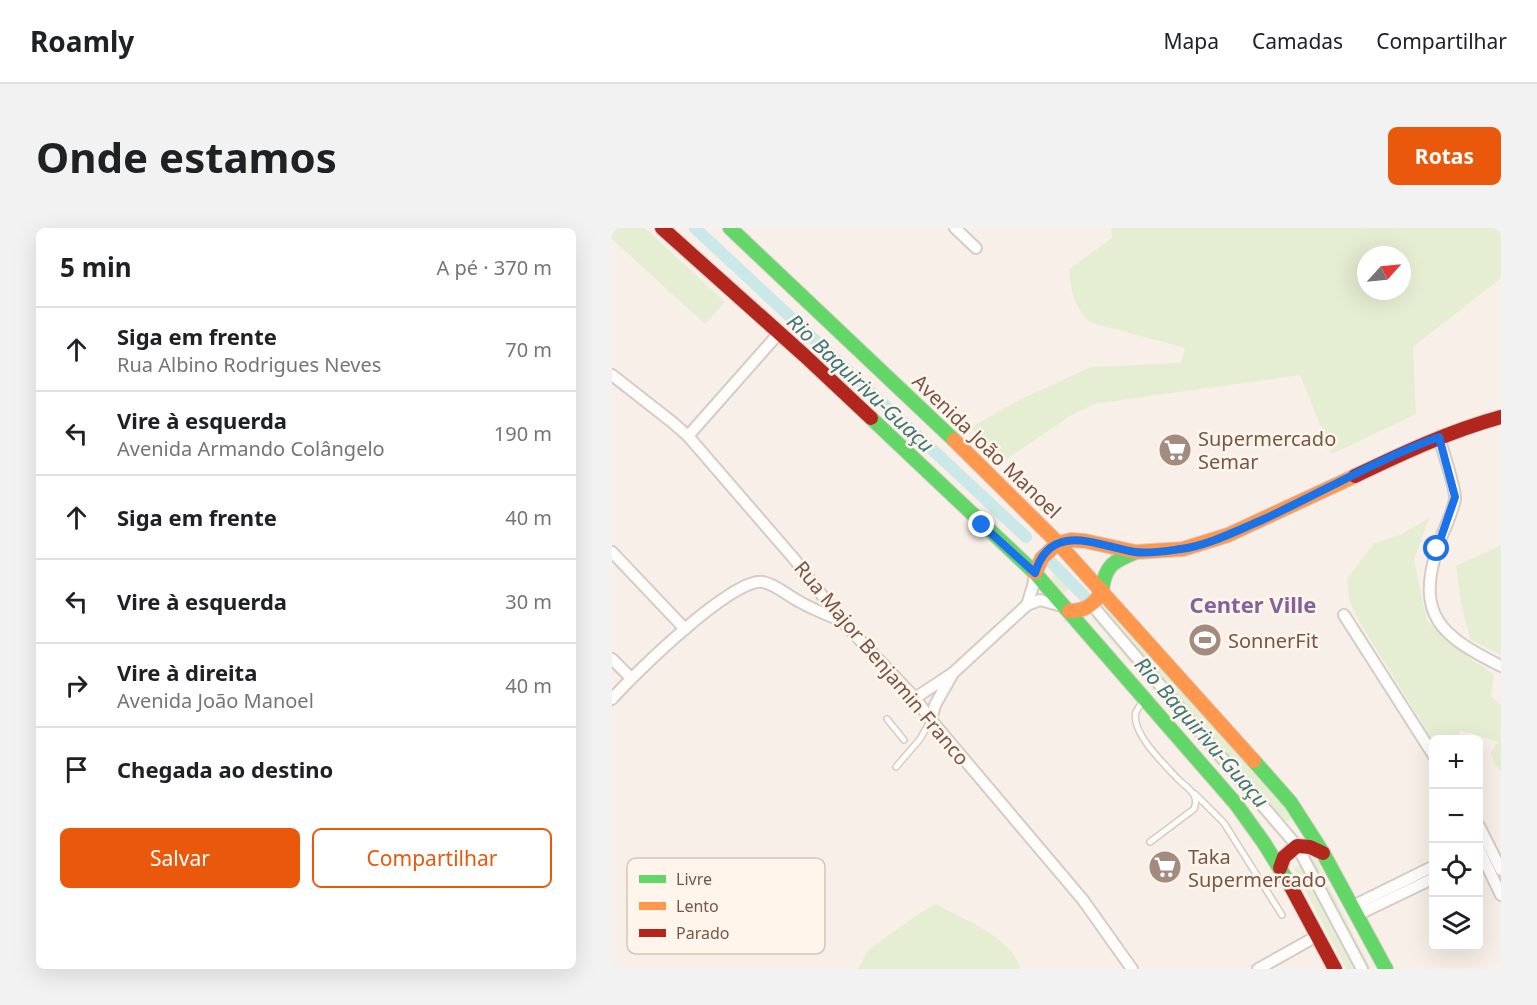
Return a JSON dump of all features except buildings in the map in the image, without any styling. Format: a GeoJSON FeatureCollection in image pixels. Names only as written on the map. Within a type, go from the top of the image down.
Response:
{"type":"FeatureCollection","features":[{"type":"Feature","properties":{"kind":"main road"},"geometry":{"type":"LineString","coordinates":[[662,228],[779,333],[1035,573],[1244,814],[1280,868],[1335,969]]}},
{"type":"Feature","properties":{"kind":"main road","name":"Avenida João Manoel"},"geometry":{"type":"LineString","coordinates":[[730,228],[952,438],[1058,543],[1269,776],[1291,803],[1323,853],[1386,969]]}},
{"type":"Feature","properties":{"kind":"main road"},"geometry":{"type":"LineString","coordinates":[[1035,573],[1046,552],[1058,543],[1071,540],[1136,552],[1183,549],[1228,535],[1439,437],[1467,426],[1501,417]]}},
{"type":"Feature","properties":{"kind":"main road"},"geometry":{"type":"LineString","coordinates":[[1069,611],[1082,610],[1092,605],[1101,590],[1104,573],[1108,568],[1119,559],[1136,552]]}},
{"type":"Feature","properties":{"kind":"main road"},"geometry":{"type":"LineString","coordinates":[[1280,868],[1284,856],[1297,846],[1310,847],[1323,853]]}},
{"type":"Feature","properties":{"kind":"street"},"geometry":{"type":"LineString","coordinates":[[955,228],[976,248]]}},
{"type":"Feature","properties":{"kind":"street"},"geometry":{"type":"LineString","coordinates":[[688,436],[779,333]]}},
{"type":"Feature","properties":{"kind":"street","name":"Rua Major Benjamin Franco"},"geometry":{"type":"LineString","coordinates":[[612,375],[688,436],[795,560],[842,621],[915,698],[1083,900],[1132,969]]}},
{"type":"Feature","properties":{"kind":"street"},"geometry":{"type":"LineString","coordinates":[[1439,437],[1455,497],[1437,549],[1428,588],[1429,601],[1434,615],[1445,629],[1480,655],[1501,666]]}},
{"type":"Feature","properties":{"kind":"street"},"geometry":{"type":"LineString","coordinates":[[612,552],[685,630]]}},
{"type":"Feature","properties":{"kind":"street"},"geometry":{"type":"LineString","coordinates":[[1027,604],[1035,573]]}},
{"type":"Feature","properties":{"kind":"street"},"geometry":{"type":"LineString","coordinates":[[612,699],[631,678],[685,630],[732,593],[755,582],[772,586],[816,611],[842,621]]}},
{"type":"Feature","properties":{"kind":"street"},"geometry":{"type":"LineString","coordinates":[[915,698],[953,673],[1027,604],[1040,600],[1069,611]]}},
{"type":"Feature","properties":{"kind":"street"},"geometry":{"type":"LineString","coordinates":[[1092,605],[1297,846],[1362,969]]}},
{"type":"Feature","properties":{"kind":"street"},"geometry":{"type":"LineString","coordinates":[[1344,615],[1429,748]]}},
{"type":"Feature","properties":{"kind":"street"},"geometry":{"type":"LineString","coordinates":[[612,659],[631,678]]}},
{"type":"Feature","properties":{"kind":"street"},"geometry":{"type":"LineString","coordinates":[[932,720],[934,705],[953,673]]}},
{"type":"Feature","properties":{"kind":"street"},"geometry":{"type":"LineString","coordinates":[[1483,837],[1501,895]]}},
{"type":"Feature","properties":{"kind":"street"},"geometry":{"type":"LineString","coordinates":[[1493,866],[1501,878]]}},
{"type":"Feature","properties":{"kind":"street"},"geometry":{"type":"LineString","coordinates":[[1355,910],[1429,869]]}},
{"type":"Feature","properties":{"kind":"street"},"geometry":{"type":"LineString","coordinates":[[1355,910],[1429,880]]}},
{"type":"Feature","properties":{"kind":"street"},"geometry":{"type":"LineString","coordinates":[[1258,969],[1317,936]]}},
{"type":"Feature","properties":{"kind":"lane"},"geometry":{"type":"LineString","coordinates":[[1145,699],[1136,711],[1135,720],[1139,734],[1179,780],[1224,823],[1282,915]]}},
{"type":"Feature","properties":{"kind":"lane"},"geometry":{"type":"LineString","coordinates":[[887,719],[904,740]]}},
{"type":"Feature","properties":{"kind":"lane"},"geometry":{"type":"LineString","coordinates":[[896,767],[920,739],[932,720]]}},
{"type":"Feature","properties":{"kind":"lane"},"geometry":{"type":"LineString","coordinates":[[1150,842],[1194,809],[1197,802],[1194,793]]}},
{"type":"Feature","properties":{"kind":"green space"},"geometry":{"type":"Polygon","coordinates":[[[612,228],[645,228],[725,302],[705,324],[612,239],[612,228]]]}},
{"type":"Feature","properties":{"kind":"green space"},"geometry":{"type":"Polygon","coordinates":[[[1111,228],[1501,228],[1500,279],[1413,347],[1416,414],[1332,454],[1300,375],[1094,404],[1070,416],[1004,461],[985,447],[971,427],[1021,399],[1091,367],[1181,363],[1185,348],[1089,322],[1076,303],[1069,269],[1112,238],[1111,228]]]}},
{"type":"Feature","properties":{"kind":"green space"},"geometry":{"type":"Polygon","coordinates":[[[1429,518],[1414,560],[1427,621],[1468,657],[1494,674],[1491,697],[1501,705],[1501,771],[1495,765],[1491,752],[1498,742],[1483,737],[1483,735],[1460,730],[1459,735],[1429,735],[1359,621],[1349,600],[1347,579],[1374,543],[1400,535],[1429,518]]]}},
{"type":"Feature","properties":{"kind":"green space"},"geometry":{"type":"Polygon","coordinates":[[[1501,545],[1501,655],[1470,639],[1461,604],[1456,566],[1501,545]]]}},
{"type":"Feature","properties":{"kind":"green space"},"geometry":{"type":"Polygon","coordinates":[[[1063,570],[1075,584],[1064,593],[1051,580],[1055,572],[1063,570]]]}},
{"type":"Feature","properties":{"kind":"green space"},"geometry":{"type":"Polygon","coordinates":[[[1109,604],[1293,817],[1274,831],[1092,618],[1098,607],[1109,604]]]}},
{"type":"Feature","properties":{"kind":"green space"},"geometry":{"type":"Polygon","coordinates":[[[1315,858],[1371,969],[1346,969],[1294,868],[1315,858]]]}},
{"type":"Feature","properties":{"kind":"green space"},"geometry":{"type":"Polygon","coordinates":[[[936,904],[986,930],[998,939],[1016,958],[1020,969],[858,969],[868,950],[936,904]]]}},
{"type":"Feature","properties":{"kind":"waterway","name":"Rio Baquirivu-Guaçu"},"geometry":{"type":"LineString","coordinates":[[695,228],[1026,537]]}},
{"type":"Feature","properties":{"kind":"waterway","name":"Rio Baquirivu-Guaçu"},"geometry":{"type":"LineString","coordinates":[[1049,560],[1088,600]]}},
{"type":"Feature","properties":{"kind":"traffic: fast"},"geometry":{"type":"LineString","coordinates":[[730,228],[954,440]]}},
{"type":"Feature","properties":{"kind":"traffic: fast"},"geometry":{"type":"LineString","coordinates":[[871,418],[1035,573],[1236,804],[1290,885]]}},
{"type":"Feature","properties":{"kind":"traffic: fast"},"geometry":{"type":"LineString","coordinates":[[1102,590],[1108,569],[1116,561],[1136,552]]}},
{"type":"Feature","properties":{"kind":"traffic: fast"},"geometry":{"type":"LineString","coordinates":[[1254,761],[1291,803],[1323,853],[1386,969]]}},
{"type":"Feature","properties":{"kind":"traffic: slow"},"geometry":{"type":"LineString","coordinates":[[954,440],[1058,543],[1254,761]]}},
{"type":"Feature","properties":{"kind":"traffic: slow"},"geometry":{"type":"LineString","coordinates":[[1058,543],[1071,540],[1085,541],[1136,552],[1183,549],[1228,535],[1355,476]]}},
{"type":"Feature","properties":{"kind":"traffic: slow"},"geometry":{"type":"LineString","coordinates":[[1035,573],[1042,558],[1058,543]]}},
{"type":"Feature","properties":{"kind":"traffic: slow"},"geometry":{"type":"LineString","coordinates":[[1069,611],[1089,606],[1102,590]]}},
{"type":"Feature","properties":{"kind":"traffic: jam"},"geometry":{"type":"LineString","coordinates":[[662,228],[871,418]]}},
{"type":"Feature","properties":{"kind":"traffic: jam"},"geometry":{"type":"LineString","coordinates":[[1355,476],[1445,436],[1501,417]]}},
{"type":"Feature","properties":{"kind":"traffic: jam"},"geometry":{"type":"LineString","coordinates":[[1280,868],[1284,857],[1297,846],[1310,847],[1323,853]]}},
{"type":"Feature","properties":{"kind":"traffic: jam"},"geometry":{"type":"LineString","coordinates":[[1290,885],[1335,969]]}},
{"type":"Feature","properties":{"kind":"place","name":"Supermercado Semar"},"geometry":{"type":"Point","coordinates":[1175,450]}},
{"type":"Feature","properties":{"kind":"place","name":"SonnerFit"},"geometry":{"type":"Point","coordinates":[1205,640]}},
{"type":"Feature","properties":{"kind":"place","name":"Taka Supermercado"},"geometry":{"type":"Point","coordinates":[1165,867]}},
{"type":"Feature","properties":{"kind":"district","name":"Center Ville"},"geometry":{"type":"Point","coordinates":[1253,604]}},
{"type":"Feature","properties":{"kind":"route"},"geometry":{"type":"LineString","coordinates":[[982,525],[1035,573],[1038,563],[1050,548],[1058,543],[1071,540],[1098,543],[1136,552],[1183,549],[1228,535],[1276,514],[1439,437],[1455,497],[1437,549]]}}]}
